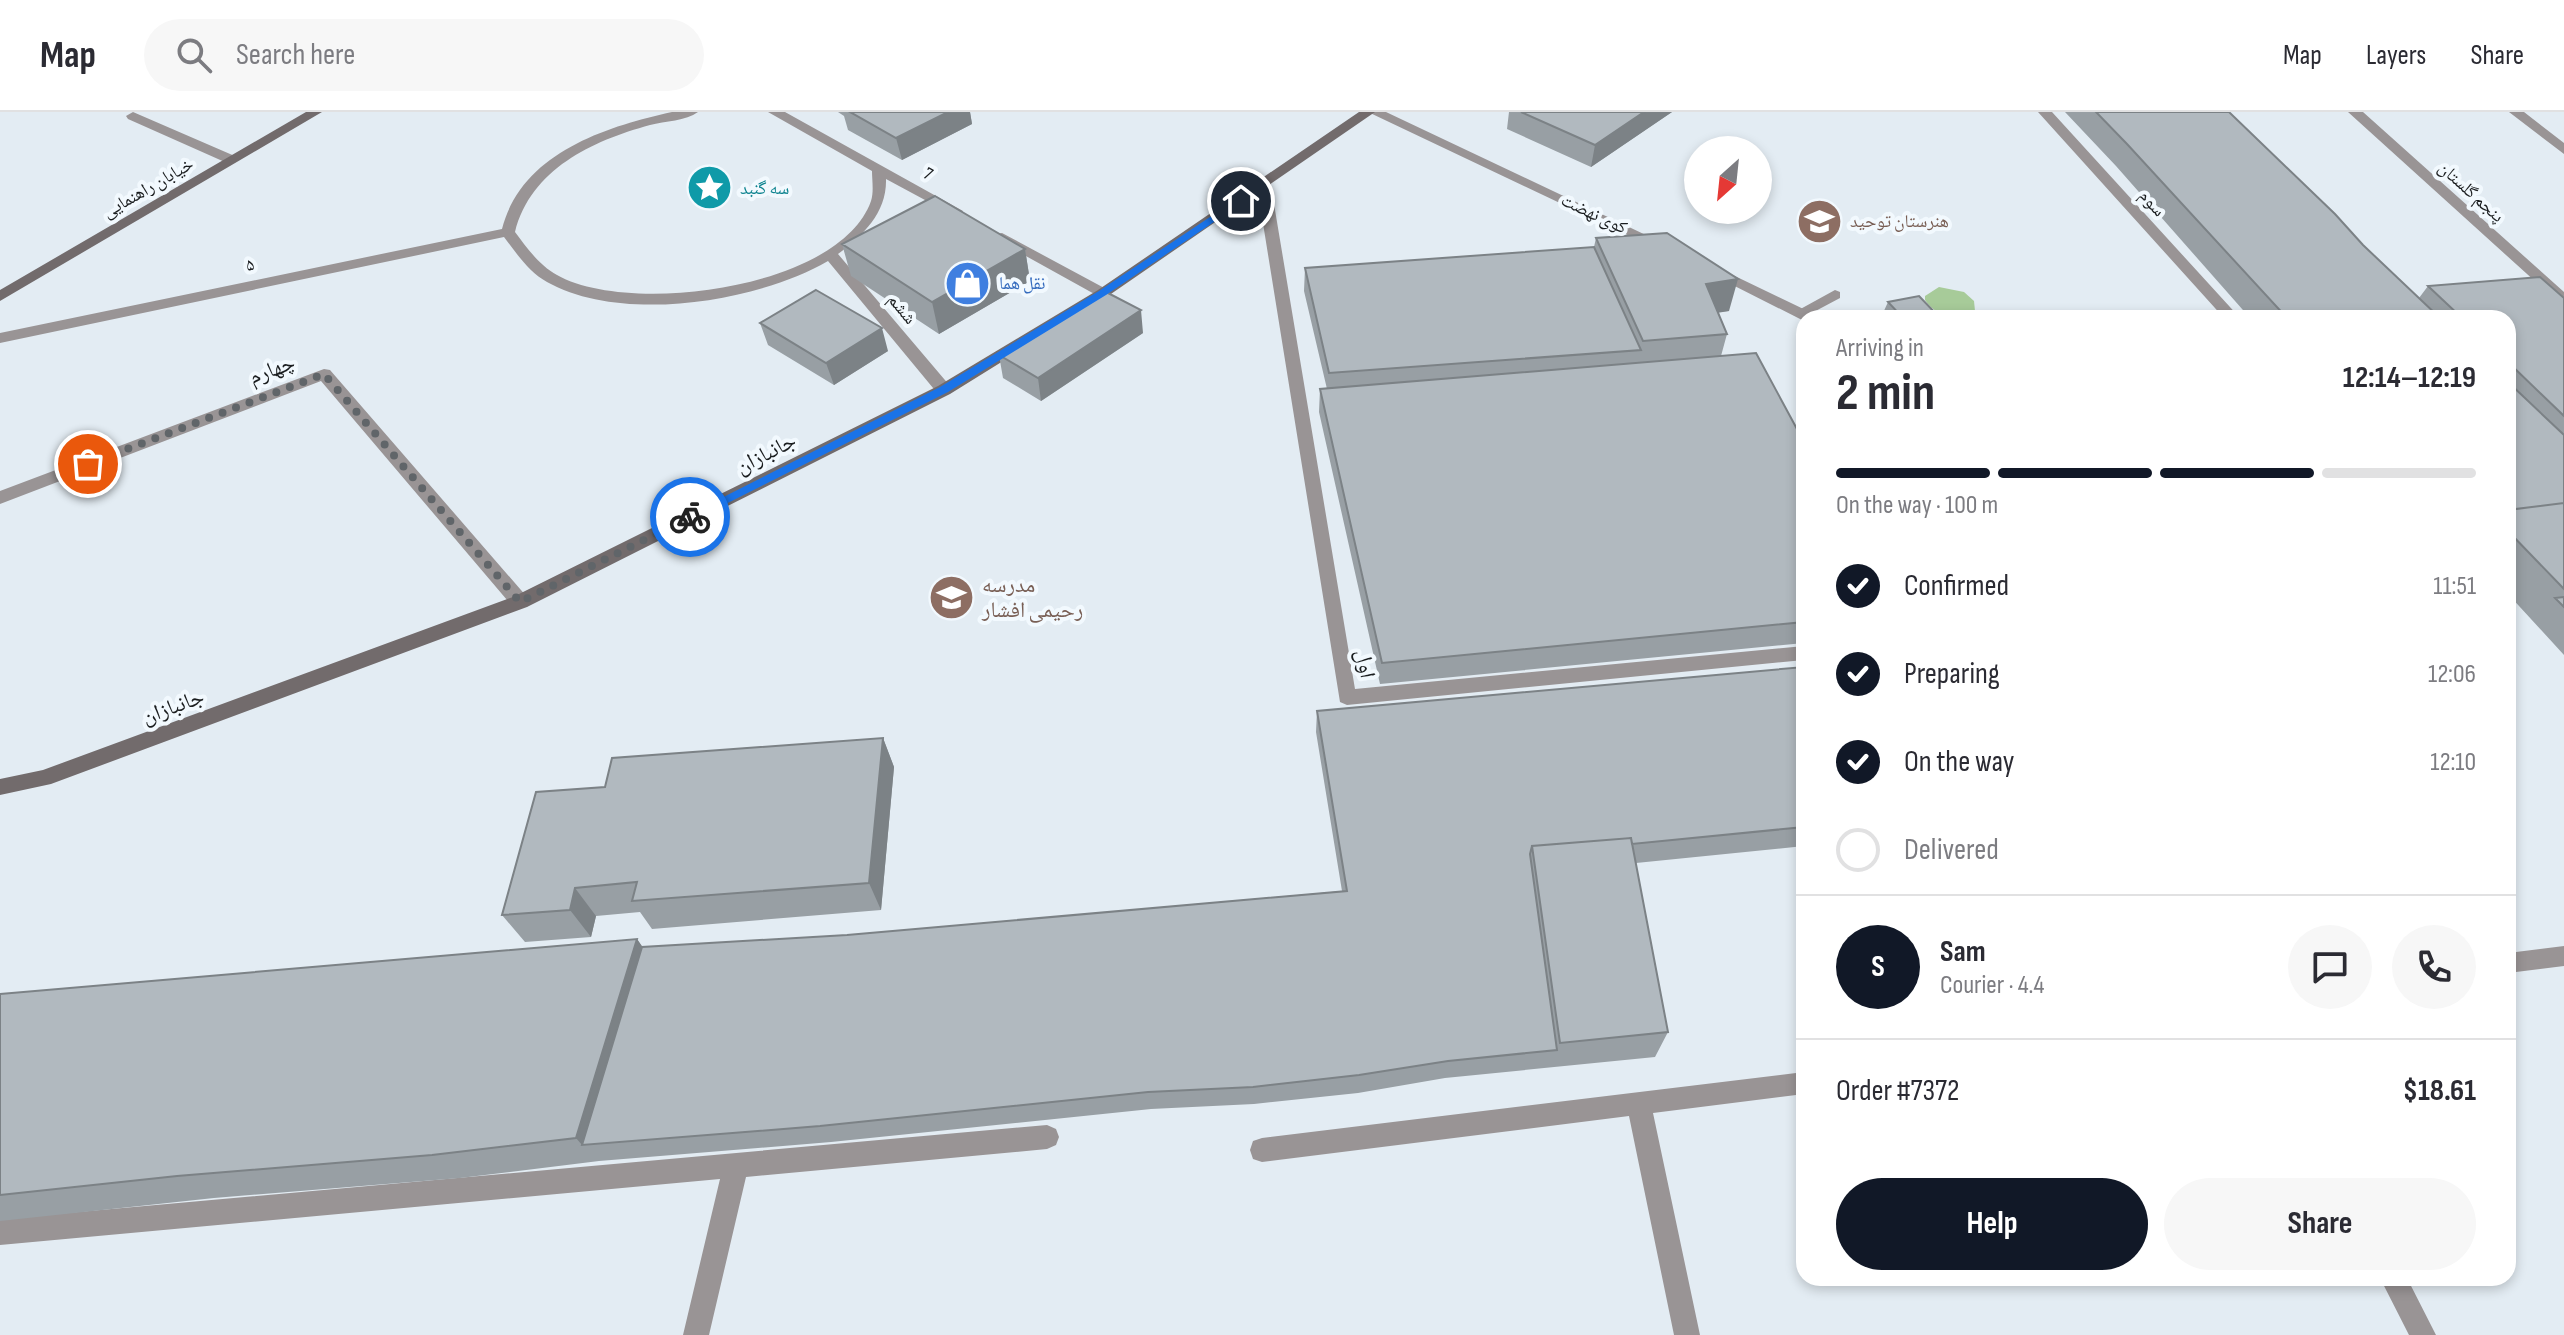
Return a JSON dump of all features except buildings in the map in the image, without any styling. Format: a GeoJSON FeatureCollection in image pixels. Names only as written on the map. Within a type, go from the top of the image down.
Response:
{"type":"FeatureCollection","features":[{"type":"Feature","properties":{"kind":"main road","name":"خیابان راهنمایی"},"geometry":{"type":"LineString","coordinates":[[0,296],[315,112]]}},
{"type":"Feature","properties":{"kind":"main road","name":"جانبازان"},"geometry":{"type":"LineString","coordinates":[[0,787],[44,778],[520,602],[944,390],[1103,293],[1264,186],[1368,112]]}},
{"type":"Feature","properties":{"kind":"street"},"geometry":{"type":"LineString","coordinates":[[691,112],[642,122],[590,141],[547,168],[519,199],[508,232],[524,255],[553,279],[599,296],[656,301],[720,295],[779,278],[829,253],[860,229],[878,203],[879,168]]}},
{"type":"Feature","properties":{"kind":"street","name":"7"},"geometry":{"type":"LineString","coordinates":[[775,112],[965,216]]}},
{"type":"Feature","properties":{"kind":"street","name":"کوی نهضت"},"geometry":{"type":"LineString","coordinates":[[1375,112],[1675,252]]}},
{"type":"Feature","properties":{"kind":"street","name":"سوم"},"geometry":{"type":"LineString","coordinates":[[2045,112],[2225,310]]}},
{"type":"Feature","properties":{"kind":"street","name":"پنجم گلستان"},"geometry":{"type":"LineString","coordinates":[[2355,112],[2564,300]]}},
{"type":"Feature","properties":{"kind":"street"},"geometry":{"type":"LineString","coordinates":[[2516,112],[2564,150]]}},
{"type":"Feature","properties":{"kind":"street"},"geometry":{"type":"LineString","coordinates":[[133,116],[232,160]]}},
{"type":"Feature","properties":{"kind":"street","name":"اول"},"geometry":{"type":"LineString","coordinates":[[1264,186],[1305,403],[1347,697],[1796,654]]}},
{"type":"Feature","properties":{"kind":"street"},"geometry":{"type":"LineString","coordinates":[[992,231],[1103,293]]}},
{"type":"Feature","properties":{"kind":"street","name":"۵"},"geometry":{"type":"LineString","coordinates":[[0,338],[508,232]]}},
{"type":"Feature","properties":{"kind":"street","name":"ششم"},"geometry":{"type":"LineString","coordinates":[[829,253],[944,390]]}},
{"type":"Feature","properties":{"kind":"street"},"geometry":{"type":"LineString","coordinates":[[1703,265],[1797,310]]}},
{"type":"Feature","properties":{"kind":"street"},"geometry":{"type":"LineString","coordinates":[[1814,310],[1835,295]]}},
{"type":"Feature","properties":{"kind":"street","name":"چهارم"},"geometry":{"type":"LineString","coordinates":[[0,498],[324,374],[520,602]]}},
{"type":"Feature","properties":{"kind":"street"},"geometry":{"type":"LineString","coordinates":[[2516,962],[2564,956]]}},
{"type":"Feature","properties":{"kind":"street"},"geometry":{"type":"LineString","coordinates":[[1262,1150],[1796,1084]]}},
{"type":"Feature","properties":{"kind":"street"},"geometry":{"type":"LineString","coordinates":[[1638,1102],[1687,1335]]}},
{"type":"Feature","properties":{"kind":"street"},"geometry":{"type":"LineString","coordinates":[[0,1232],[1047,1137]]}},
{"type":"Feature","properties":{"kind":"street"},"geometry":{"type":"LineString","coordinates":[[696,1335],[736,1165]]}},
{"type":"Feature","properties":{"kind":"street"},"geometry":{"type":"LineString","coordinates":[[2397,1286],[2423,1335]]}},
{"type":"Feature","properties":{"kind":"green space"},"geometry":{"type":"Polygon","coordinates":[[[1939,287],[1964,292],[1974,301],[1975,310],[1935,310],[1925,296],[1939,287]]]}},
{"type":"Feature","properties":{"kind":"way so far"},"geometry":{"type":"LineString","coordinates":[[88,464],[324,374],[520,602],[690,517]]}},
{"type":"Feature","properties":{"kind":"place","name":"سه گنبد"},"geometry":{"type":"Point","coordinates":[709,188]}},
{"type":"Feature","properties":{"kind":"place","name":"هنرستان توحید"},"geometry":{"type":"Point","coordinates":[1819,221]}},
{"type":"Feature","properties":{"kind":"place","name":"نقل هما"},"geometry":{"type":"Point","coordinates":[968,283]}},
{"type":"Feature","properties":{"kind":"place","name":"مدرسه رحیمی افشار"},"geometry":{"type":"Point","coordinates":[951,598]}},
{"type":"Feature","properties":{"kind":"route"},"geometry":{"type":"LineString","coordinates":[[690,517],[944,390],[1103,293],[1241,201]]}}]}
